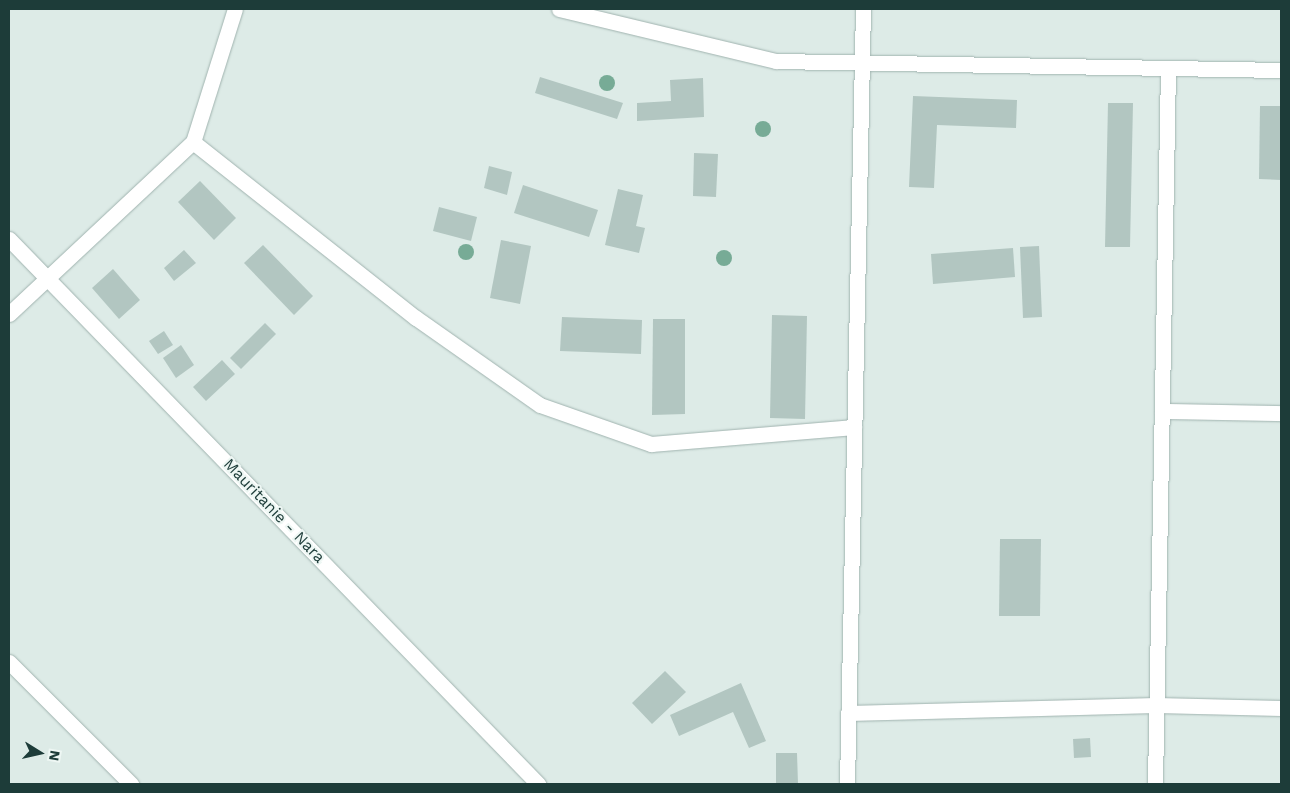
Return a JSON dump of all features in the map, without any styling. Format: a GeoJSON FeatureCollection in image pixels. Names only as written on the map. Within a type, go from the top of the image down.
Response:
{"type":"FeatureCollection","features":[{"type":"Feature","properties":{"kind":"street"},"geometry":{"type":"LineString","coordinates":[[9,314],[192,142],[234,9]]}},
{"type":"Feature","properties":{"kind":"street"},"geometry":{"type":"LineString","coordinates":[[559,9],[776,61],[1281,70]]}},
{"type":"Feature","properties":{"kind":"street"},"geometry":{"type":"LineString","coordinates":[[847,784],[863,9]]}},
{"type":"Feature","properties":{"kind":"street"},"geometry":{"type":"LineString","coordinates":[[1155,784],[1168,68]]}},
{"type":"Feature","properties":{"kind":"street"},"geometry":{"type":"LineString","coordinates":[[192,142],[416,318],[540,405],[651,444],[854,427]]}},
{"type":"Feature","properties":{"kind":"street","name":"Mauritanie - Nara"},"geometry":{"type":"LineString","coordinates":[[9,239],[538,784]]}},
{"type":"Feature","properties":{"kind":"street"},"geometry":{"type":"LineString","coordinates":[[1162,411],[1281,413]]}},
{"type":"Feature","properties":{"kind":"street"},"geometry":{"type":"LineString","coordinates":[[9,662],[131,784]]}},
{"type":"Feature","properties":{"kind":"street"},"geometry":{"type":"LineString","coordinates":[[848,713],[1156,705],[1281,708]]}},
{"type":"Feature","properties":{"kind":"building"},"geometry":{"type":"Polygon","coordinates":[[[540,77],[623,103],[617,119],[535,93],[540,77]]]}},
{"type":"Feature","properties":{"kind":"building"},"geometry":{"type":"Polygon","coordinates":[[[703,78],[704,117],[637,121],[637,103],[671,101],[670,80],[703,78]]]}},
{"type":"Feature","properties":{"kind":"building"},"geometry":{"type":"Polygon","coordinates":[[[913,96],[1017,100],[1016,128],[937,125],[934,188],[909,187],[913,96]]]}},
{"type":"Feature","properties":{"kind":"building"},"geometry":{"type":"Polygon","coordinates":[[[1108,103],[1133,103],[1130,247],[1105,247],[1108,103]]]}},
{"type":"Feature","properties":{"kind":"building"},"geometry":{"type":"Polygon","coordinates":[[[1260,106],[1281,106],[1281,180],[1259,179],[1260,106]]]}},
{"type":"Feature","properties":{"kind":"building"},"geometry":{"type":"Polygon","coordinates":[[[694,153],[718,154],[716,197],[693,196],[694,153]]]}},
{"type":"Feature","properties":{"kind":"building"},"geometry":{"type":"Polygon","coordinates":[[[489,166],[512,172],[507,195],[484,188],[489,166]]]}},
{"type":"Feature","properties":{"kind":"building"},"geometry":{"type":"Polygon","coordinates":[[[200,181],[236,218],[214,240],[178,202],[200,181]]]}},
{"type":"Feature","properties":{"kind":"building"},"geometry":{"type":"Polygon","coordinates":[[[523,185],[598,210],[589,237],[514,213],[523,185]]]}},
{"type":"Feature","properties":{"kind":"building"},"geometry":{"type":"Polygon","coordinates":[[[618,189],[643,195],[636,226],[645,228],[639,253],[605,245],[618,189]]]}},
{"type":"Feature","properties":{"kind":"building"},"geometry":{"type":"Polygon","coordinates":[[[439,207],[477,217],[471,241],[433,231],[439,207]]]}},
{"type":"Feature","properties":{"kind":"building"},"geometry":{"type":"Polygon","coordinates":[[[501,240],[531,246],[520,304],[490,298],[501,240]]]}},
{"type":"Feature","properties":{"kind":"building"},"geometry":{"type":"Polygon","coordinates":[[[263,245],[313,296],[294,315],[244,263],[263,245]]]}},
{"type":"Feature","properties":{"kind":"building"},"geometry":{"type":"Polygon","coordinates":[[[1039,246],[1042,317],[1023,318],[1020,247],[1039,246]]]}},
{"type":"Feature","properties":{"kind":"building"},"geometry":{"type":"Polygon","coordinates":[[[1013,248],[1015,277],[933,284],[931,254],[1013,248]]]}},
{"type":"Feature","properties":{"kind":"building"},"geometry":{"type":"Polygon","coordinates":[[[184,250],[196,263],[174,281],[164,268],[184,250]]]}},
{"type":"Feature","properties":{"kind":"building"},"geometry":{"type":"Polygon","coordinates":[[[113,269],[140,300],[119,319],[92,288],[113,269]]]}},
{"type":"Feature","properties":{"kind":"building"},"geometry":{"type":"Polygon","coordinates":[[[772,315],[807,316],[805,419],[770,418],[772,315]]]}},
{"type":"Feature","properties":{"kind":"building"},"geometry":{"type":"Polygon","coordinates":[[[562,317],[642,320],[641,354],[560,351],[562,317]]]}},
{"type":"Feature","properties":{"kind":"building"},"geometry":{"type":"Polygon","coordinates":[[[653,319],[685,319],[685,414],[652,415],[653,319]]]}},
{"type":"Feature","properties":{"kind":"building"},"geometry":{"type":"Polygon","coordinates":[[[265,323],[276,334],[241,369],[230,358],[265,323]]]}},
{"type":"Feature","properties":{"kind":"building"},"geometry":{"type":"Polygon","coordinates":[[[164,331],[173,345],[158,354],[149,341],[164,331]]]}},
{"type":"Feature","properties":{"kind":"building"},"geometry":{"type":"Polygon","coordinates":[[[181,345],[194,365],[176,378],[163,358],[181,345]]]}},
{"type":"Feature","properties":{"kind":"building"},"geometry":{"type":"Polygon","coordinates":[[[222,360],[235,374],[206,401],[193,387],[222,360]]]}},
{"type":"Feature","properties":{"kind":"building"},"geometry":{"type":"Polygon","coordinates":[[[1000,539],[1041,539],[1040,616],[999,616],[1000,539]]]}},
{"type":"Feature","properties":{"kind":"building"},"geometry":{"type":"Polygon","coordinates":[[[665,671],[686,692],[652,724],[632,703],[665,671]]]}},
{"type":"Feature","properties":{"kind":"building"},"geometry":{"type":"Polygon","coordinates":[[[741,683],[766,741],[749,748],[733,712],[679,736],[670,715],[741,683]]]}},
{"type":"Feature","properties":{"kind":"building"},"geometry":{"type":"Polygon","coordinates":[[[1090,738],[1091,757],[1074,758],[1073,739],[1090,738]]]}},
{"type":"Feature","properties":{"kind":"building"},"geometry":{"type":"Polygon","coordinates":[[[776,753],[797,753],[798,784],[776,784],[776,753]]]}}]}
